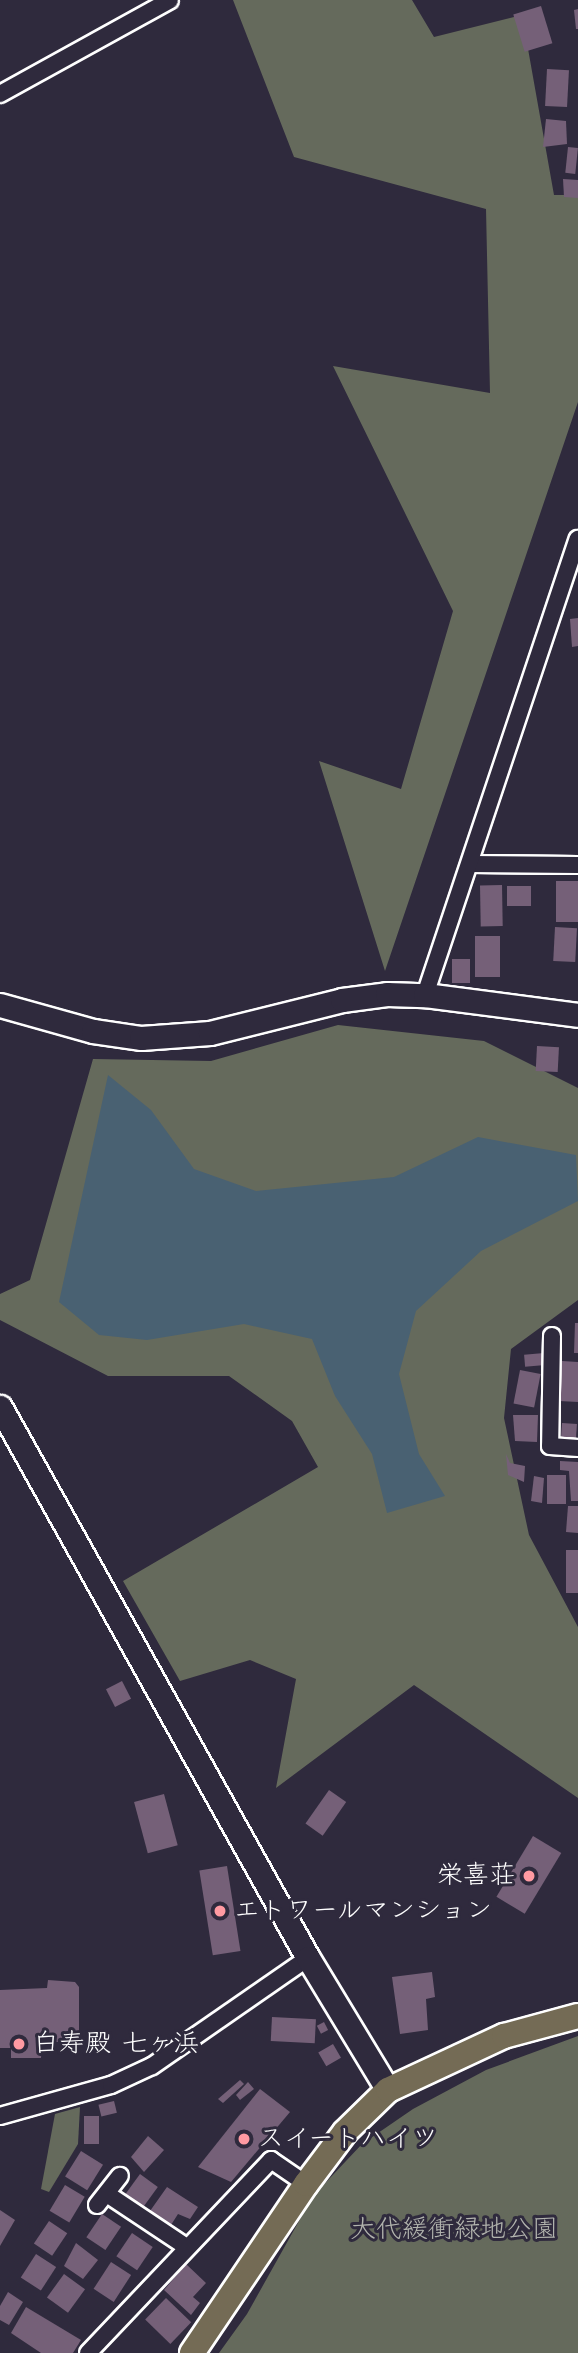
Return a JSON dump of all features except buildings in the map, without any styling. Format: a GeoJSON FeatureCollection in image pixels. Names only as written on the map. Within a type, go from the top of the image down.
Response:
{"type":"FeatureCollection","features":[{"type":"Feature","properties":{"kind":"main road"},"geometry":{"type":"LineString","coordinates":[[192,2353],[306,2184],[345,2132],[388,2090],[504,2036],[578,2016]]}},
{"type":"Feature","properties":{"kind":"street"},"geometry":{"type":"LineString","coordinates":[[0,94],[170,0]]}},
{"type":"Feature","properties":{"kind":"street"},"geometry":{"type":"LineString","coordinates":[[425,995],[571,583],[578,539]]}},
{"type":"Feature","properties":{"kind":"street"},"geometry":{"type":"LineString","coordinates":[[471,864],[578,865]]}},
{"type":"Feature","properties":{"kind":"street"},"geometry":{"type":"LineString","coordinates":[[0,1005],[93,1031],[174,1038],[342,1000],[425,995],[578,1015]]}},
{"type":"Feature","properties":{"kind":"street"},"geometry":{"type":"LineString","coordinates":[[552,1336],[550,1446],[578,1448]]}},
{"type":"Feature","properties":{"kind":"street"},"geometry":{"type":"LineString","coordinates":[[0,1408],[308,1958],[388,2090]]}},
{"type":"Feature","properties":{"kind":"street"},"geometry":{"type":"LineString","coordinates":[[0,2116],[111,2085],[152,2066],[308,1958]]}},
{"type":"Feature","properties":{"kind":"street"},"geometry":{"type":"LineString","coordinates":[[88,2353],[186,2246],[271,2160],[306,2184]]}},
{"type":"Feature","properties":{"kind":"street"},"geometry":{"type":"LineString","coordinates":[[120,2176],[102,2199],[186,2246]]}},
{"type":"Feature","properties":{"kind":"green space"},"geometry":{"type":"Polygon","coordinates":[[[233,0],[412,0],[434,37],[522,15],[554,195],[578,195],[578,402],[385,971],[319,761],[401,789],[453,611],[333,366],[490,393],[486,209],[294,157],[233,0]]]}},
{"type":"Feature","properties":{"kind":"green space"},"geometry":{"type":"Polygon","coordinates":[[[338,1025],[484,1041],[578,1088],[578,1300],[511,1349],[504,1418],[529,1535],[578,1627],[578,1798],[414,1685],[276,1788],[296,1679],[250,1660],[180,1681],[123,1581],[318,1467],[292,1421],[229,1376],[108,1376],[0,1320],[0,1294],[30,1280],[93,1059],[211,1061],[338,1025]]]}},
{"type":"Feature","properties":{"kind":"green space","name":"大代緩衝緑地公園"},"geometry":{"type":"Polygon","coordinates":[[[578,2036],[578,2353],[219,2353],[247,2314],[313,2196],[362,2144],[413,2109],[486,2070],[578,2036]]]}},
{"type":"Feature","properties":{"kind":"green space"},"geometry":{"type":"Polygon","coordinates":[[[80,2107],[78,2144],[49,2192],[41,2189],[55,2114],[80,2107]]]}},
{"type":"Feature","properties":{"kind":"water"},"geometry":{"type":"Polygon","coordinates":[[[108,1075],[151,1110],[194,1169],[256,1191],[394,1177],[478,1137],[576,1155],[578,1201],[481,1251],[416,1311],[399,1374],[419,1454],[445,1496],[387,1513],[372,1454],[335,1396],[312,1339],[244,1324],[147,1340],[99,1335],[59,1302],[108,1075]]]}},
{"type":"Feature","properties":{"kind":"place","name":"栄喜荘"},"geometry":{"type":"Point","coordinates":[529,1876]}},
{"type":"Feature","properties":{"kind":"place","name":"エトワールマンション"},"geometry":{"type":"Point","coordinates":[220,1911]}},
{"type":"Feature","properties":{"kind":"place","name":"白寿殿 七ヶ浜"},"geometry":{"type":"Point","coordinates":[19,2044]}},
{"type":"Feature","properties":{"kind":"place","name":"スイートハイツ"},"geometry":{"type":"Point","coordinates":[244,2139]}}]}
